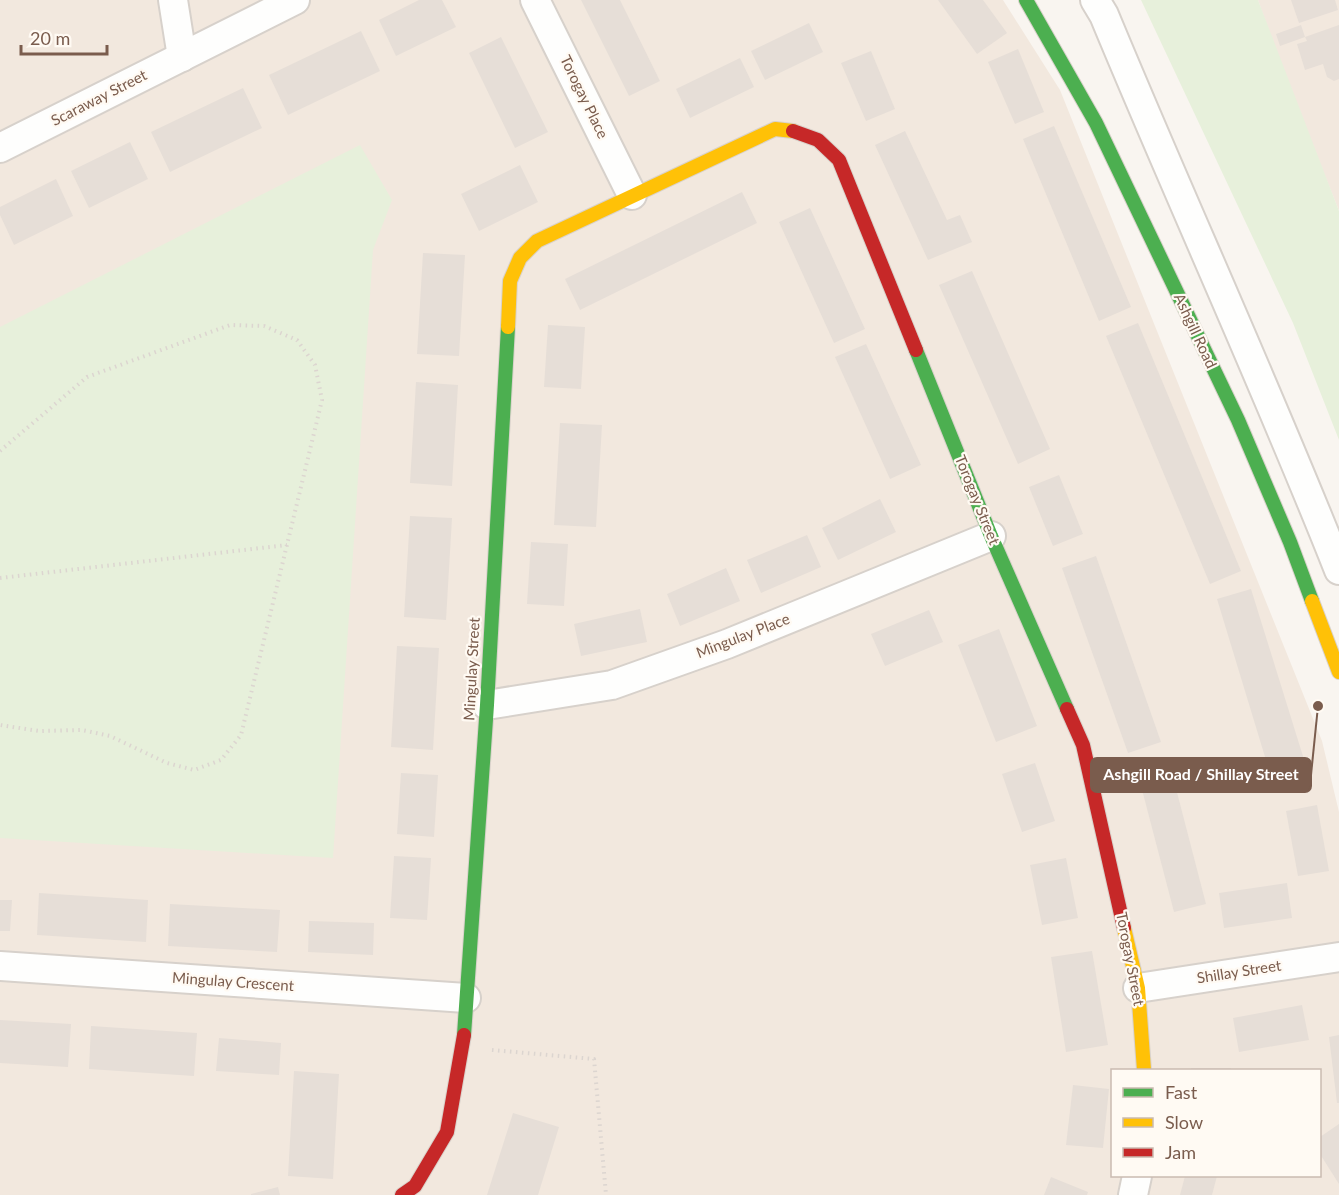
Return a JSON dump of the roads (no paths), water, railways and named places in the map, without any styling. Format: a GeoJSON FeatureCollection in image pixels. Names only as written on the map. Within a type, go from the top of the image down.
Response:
{"type":"FeatureCollection","features":[{"type":"Feature","properties":{"kind":"street"},"geometry":{"type":"LineString","coordinates":[[173,0],[182,57]]}},
{"type":"Feature","properties":{"kind":"street","name":"Scaraway Street"},"geometry":{"type":"LineString","coordinates":[[0,148],[295,0]]}},
{"type":"Feature","properties":{"kind":"street","name":"Torogay Place"},"geometry":{"type":"LineString","coordinates":[[535,0],[632,195]]}},
{"type":"Feature","properties":{"kind":"street","name":"Ashgill Road"},"geometry":{"type":"LineString","coordinates":[[1026,0],[1095,123],[1238,420],[1290,542],[1339,672]]}},
{"type":"Feature","properties":{"kind":"street"},"geometry":{"type":"LineString","coordinates":[[1095,0],[1104,15],[1295,459],[1339,570]]}},
{"type":"Feature","properties":{"kind":"street","name":"Torogay Street"},"geometry":{"type":"LineString","coordinates":[[632,195],[775,129],[799,132],[824,143],[839,160],[991,536],[1083,746],[1138,988],[1144,1069]]}},
{"type":"Feature","properties":{"kind":"street","name":"Mingulay Street"},"geometry":{"type":"LineString","coordinates":[[402,1195],[415,1186],[447,1132],[463,1047],[487,705],[510,281],[520,258],[537,241],[632,195]]}},
{"type":"Feature","properties":{"kind":"street","name":"Mingulay Place"},"geometry":{"type":"LineString","coordinates":[[487,705],[612,685],[727,644],[991,536]]}},
{"type":"Feature","properties":{"kind":"street","name":"Shillay Street"},"geometry":{"type":"LineString","coordinates":[[1138,988],[1339,957]]}},
{"type":"Feature","properties":{"kind":"street","name":"Mingulay Crescent"},"geometry":{"type":"LineString","coordinates":[[0,966],[466,998]]}},
{"type":"Feature","properties":{"kind":"street"},"geometry":{"type":"LineString","coordinates":[[1133,1195],[1137,1177]]}},
{"type":"Feature","properties":{"kind":"place","name":"Ashgill Road / Shillay Street"},"geometry":{"type":"Point","coordinates":[1318,706]}}]}
